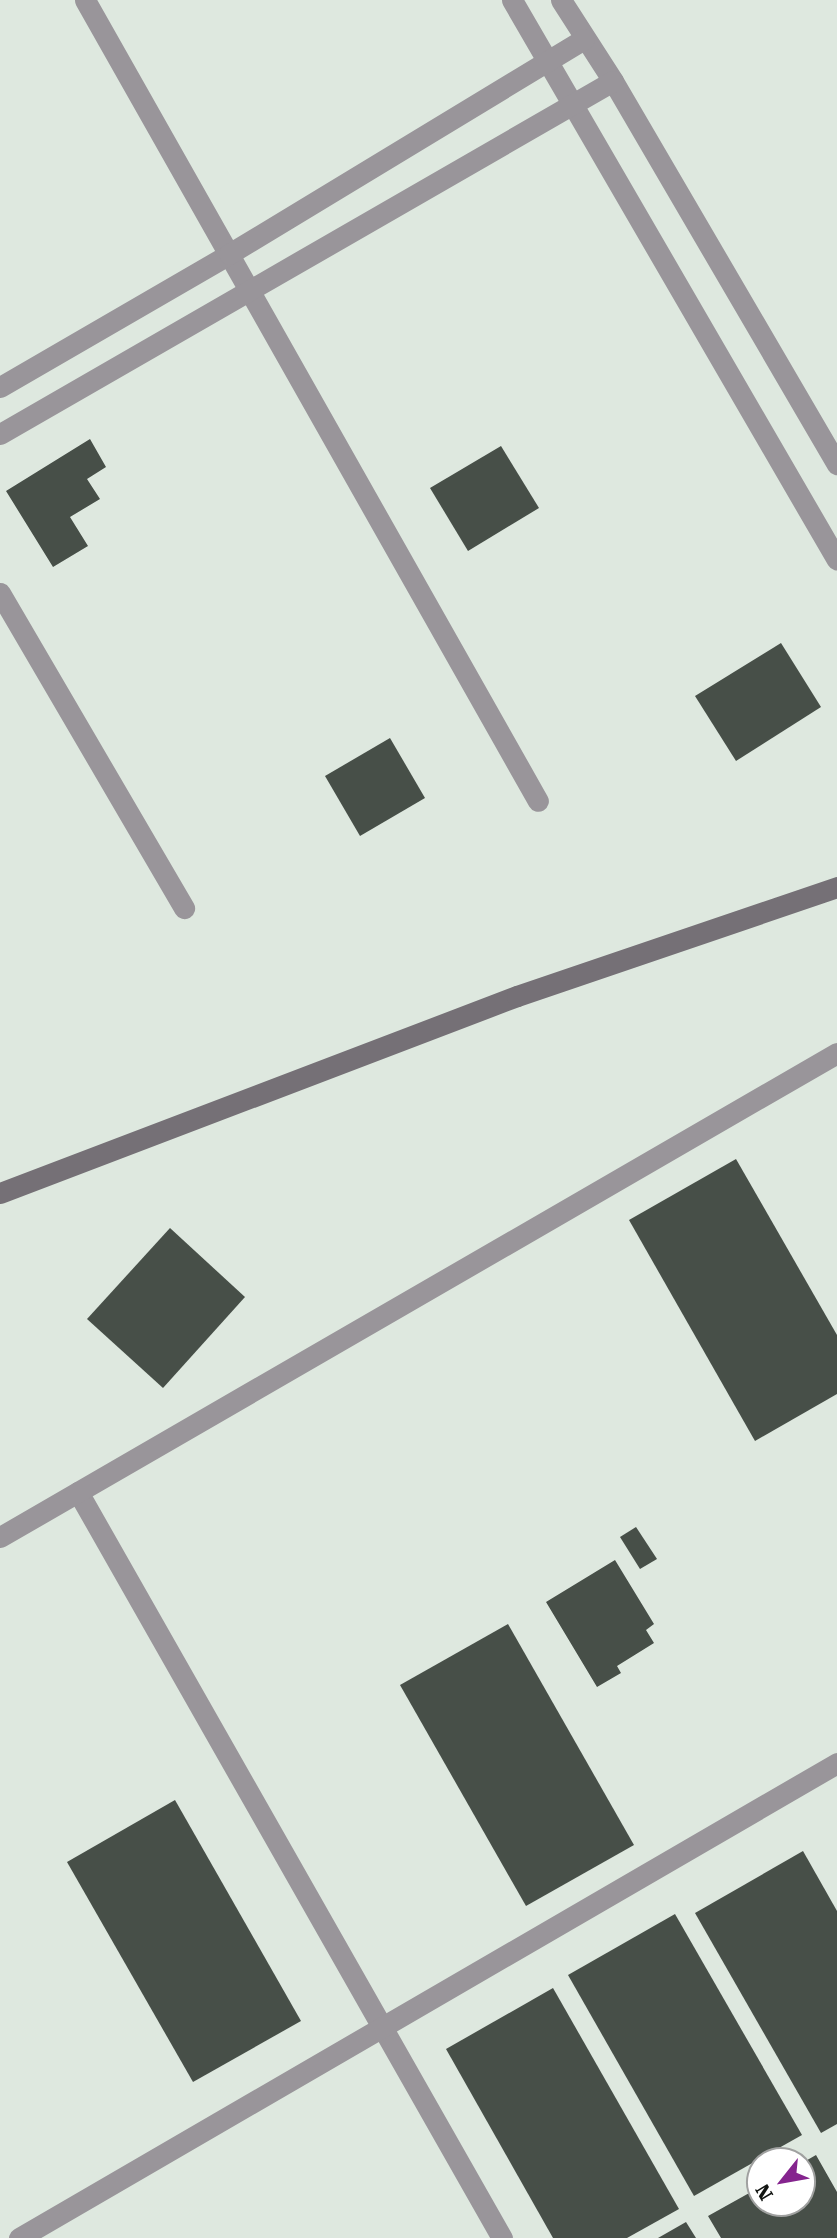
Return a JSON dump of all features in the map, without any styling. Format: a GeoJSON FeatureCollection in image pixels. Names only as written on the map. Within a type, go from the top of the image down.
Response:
{"type":"FeatureCollection","features":[{"type":"Feature","properties":{"kind":"street"},"geometry":{"type":"LineString","coordinates":[[85,0],[538,801]]}},
{"type":"Feature","properties":{"kind":"street"},"geometry":{"type":"LineString","coordinates":[[512,0],[837,560]]}},
{"type":"Feature","properties":{"kind":"street"},"geometry":{"type":"LineString","coordinates":[[561,0],[613,81],[837,464]]}},
{"type":"Feature","properties":{"kind":"street"},"geometry":{"type":"LineString","coordinates":[[0,387],[229,254],[584,39]]}},
{"type":"Feature","properties":{"kind":"street"},"geometry":{"type":"LineString","coordinates":[[0,434],[613,81]]}},
{"type":"Feature","properties":{"kind":"street"},"geometry":{"type":"LineString","coordinates":[[0,593],[184,908]]}},
{"type":"Feature","properties":{"kind":"street"},"geometry":{"type":"LineString","coordinates":[[0,1193],[517,996],[837,887]]}},
{"type":"Feature","properties":{"kind":"street"},"geometry":{"type":"LineString","coordinates":[[0,1537],[837,1053]]}},
{"type":"Feature","properties":{"kind":"street"},"geometry":{"type":"LineString","coordinates":[[78,1492],[502,2238]]}},
{"type":"Feature","properties":{"kind":"street"},"geometry":{"type":"LineString","coordinates":[[19,2238],[837,1763]]}},
{"type":"Feature","properties":{"kind":"building"},"geometry":{"type":"Polygon","coordinates":[[[90,439],[106,467],[87,479],[100,499],[70,517],[88,546],[53,567],[6,491],[90,439]]]}},
{"type":"Feature","properties":{"kind":"building"},"geometry":{"type":"Polygon","coordinates":[[[501,446],[539,508],[468,551],[430,488],[501,446]]]}},
{"type":"Feature","properties":{"kind":"building"},"geometry":{"type":"Polygon","coordinates":[[[781,643],[821,707],[736,761],[695,696],[781,643]]]}},
{"type":"Feature","properties":{"kind":"building"},"geometry":{"type":"Polygon","coordinates":[[[390,738],[425,798],[360,836],[325,776],[390,738]]]}},
{"type":"Feature","properties":{"kind":"building"},"geometry":{"type":"Polygon","coordinates":[[[736,1159],[837,1335],[837,1394],[755,1441],[629,1220],[736,1159]]]}},
{"type":"Feature","properties":{"kind":"building"},"geometry":{"type":"Polygon","coordinates":[[[170,1228],[245,1297],[163,1388],[87,1319],[170,1228]]]}},
{"type":"Feature","properties":{"kind":"building"},"geometry":{"type":"Polygon","coordinates":[[[636,1527],[657,1559],[640,1569],[620,1537],[636,1527]]]}},
{"type":"Feature","properties":{"kind":"building"},"geometry":{"type":"Polygon","coordinates":[[[615,1560],[654,1624],[646,1630],[654,1643],[617,1666],[621,1673],[597,1687],[546,1602],[615,1560]]]}},
{"type":"Feature","properties":{"kind":"building"},"geometry":{"type":"Polygon","coordinates":[[[508,1624],[634,1845],[526,1906],[400,1685],[508,1624]]]}},
{"type":"Feature","properties":{"kind":"building"},"geometry":{"type":"Polygon","coordinates":[[[175,1800],[301,2021],[193,2082],[67,1862],[175,1800]]]}},
{"type":"Feature","properties":{"kind":"building"},"geometry":{"type":"Polygon","coordinates":[[[803,1851],[837,1911],[837,2124],[821,2133],[695,1913],[803,1851]]]}},
{"type":"Feature","properties":{"kind":"building"},"geometry":{"type":"Polygon","coordinates":[[[675,1914],[802,2135],[781,2147],[746,2147],[746,2167],[694,2196],[568,1975],[675,1914]]]}},
{"type":"Feature","properties":{"kind":"building"},"geometry":{"type":"Polygon","coordinates":[[[553,1988],[679,2209],[627,2238],[553,2238],[446,2049],[553,1988]]]}},
{"type":"Feature","properties":{"kind":"building"},"geometry":{"type":"Polygon","coordinates":[[[816,2155],[837,2192],[837,2238],[721,2238],[708,2216],[746,2195],[746,2217],[816,2217],[816,2155]]]}},
{"type":"Feature","properties":{"kind":"building"},"geometry":{"type":"Polygon","coordinates":[[[686,2222],[696,2238],[658,2238],[686,2222]]]}}]}
